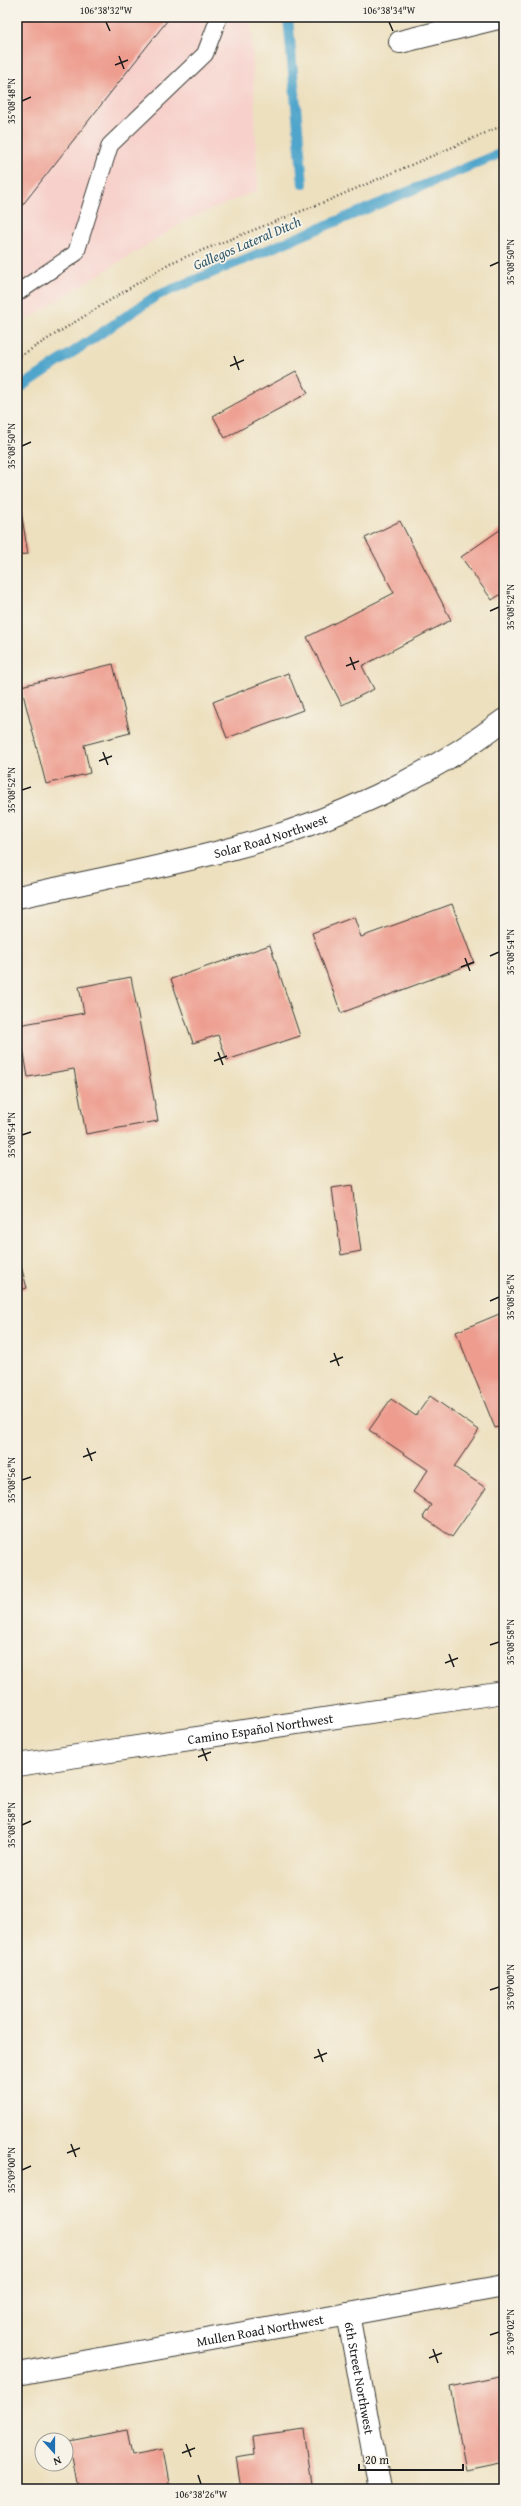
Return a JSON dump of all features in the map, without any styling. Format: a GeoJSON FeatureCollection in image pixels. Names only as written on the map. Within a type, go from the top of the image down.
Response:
{"type":"FeatureCollection","features":[{"type":"Feature","properties":{"kind":"street"},"geometry":{"type":"LineString","coordinates":[[400,42],[502,17]]}},
{"type":"Feature","properties":{"kind":"street","name":"Solar Road Northwest"},"geometry":{"type":"LineString","coordinates":[[17,897],[239,847],[328,817],[447,758],[504,720]]}},
{"type":"Feature","properties":{"kind":"street","name":"Camino Español Northwest"},"geometry":{"type":"LineString","coordinates":[[17,1765],[504,1692]]}},
{"type":"Feature","properties":{"kind":"street","name":"Mullen Road Northwest"},"geometry":{"type":"LineString","coordinates":[[17,2374],[504,2286]]}},
{"type":"Feature","properties":{"kind":"street","name":"6th Street Northwest"},"geometry":{"type":"LineString","coordinates":[[348,2314],[380,2489]]}},
{"type":"Feature","properties":{"kind":"lane"},"geometry":{"type":"LineString","coordinates":[[17,293],[76,253],[110,146],[205,54],[219,17]]}},
{"type":"Feature","properties":{"kind":"path"},"geometry":{"type":"LineString","coordinates":[[17,358],[170,263],[327,201],[504,125]]}},
{"type":"Feature","properties":{"kind":"shaded area"},"geometry":{"type":"Polygon","coordinates":[[[17,17],[251,17],[258,190],[187,220],[17,326],[17,17]]]}},
{"type":"Feature","properties":{"kind":"building"},"geometry":{"type":"Polygon","coordinates":[[[17,17],[170,17],[17,212],[17,17]]]}},
{"type":"Feature","properties":{"kind":"building"},"geometry":{"type":"Polygon","coordinates":[[[296,371],[308,393],[225,438],[213,416],[296,371]]]}},
{"type":"Feature","properties":{"kind":"building"},"geometry":{"type":"Polygon","coordinates":[[[17,487],[28,554],[17,555],[17,487]]]}},
{"type":"Feature","properties":{"kind":"building"},"geometry":{"type":"Polygon","coordinates":[[[400,521],[451,620],[362,666],[374,689],[342,705],[307,637],[394,593],[365,538],[400,521]]]}},
{"type":"Feature","properties":{"kind":"building"},"geometry":{"type":"Polygon","coordinates":[[[504,527],[504,592],[492,600],[461,557],[504,527]]]}},
{"type":"Feature","properties":{"kind":"building"},"geometry":{"type":"Polygon","coordinates":[[[113,664],[130,733],[84,745],[90,773],[46,784],[21,686],[113,664]]]}},
{"type":"Feature","properties":{"kind":"building"},"geometry":{"type":"Polygon","coordinates":[[[288,673],[303,710],[227,738],[213,702],[288,673]]]}},
{"type":"Feature","properties":{"kind":"building"},"geometry":{"type":"Polygon","coordinates":[[[452,904],[474,963],[341,1013],[312,933],[354,917],[361,937],[452,904]]]}},
{"type":"Feature","properties":{"kind":"building"},"geometry":{"type":"Polygon","coordinates":[[[270,945],[300,1036],[227,1060],[218,1035],[193,1043],[171,979],[270,945]]]}},
{"type":"Feature","properties":{"kind":"building"},"geometry":{"type":"Polygon","coordinates":[[[131,977],[158,1121],[86,1134],[74,1069],[28,1077],[19,1025],[84,1013],[79,987],[131,977]]]}},
{"type":"Feature","properties":{"kind":"building"},"geometry":{"type":"Polygon","coordinates":[[[352,1185],[361,1251],[341,1255],[332,1188],[352,1185]]]}},
{"type":"Feature","properties":{"kind":"building"},"geometry":{"type":"Polygon","coordinates":[[[17,1252],[27,1288],[17,1291],[17,1252]]]}},
{"type":"Feature","properties":{"kind":"building"},"geometry":{"type":"Polygon","coordinates":[[[504,1312],[504,1425],[495,1428],[456,1332],[504,1312]]]}},
{"type":"Feature","properties":{"kind":"building"},"geometry":{"type":"Polygon","coordinates":[[[430,1396],[479,1430],[454,1467],[486,1488],[452,1537],[423,1517],[431,1505],[413,1492],[428,1470],[369,1430],[391,1399],[416,1416],[430,1396]]]}},
{"type":"Feature","properties":{"kind":"building"},"geometry":{"type":"Polygon","coordinates":[[[504,2376],[504,2462],[466,2470],[450,2387],[504,2376]]]}},
{"type":"Feature","properties":{"kind":"building"},"geometry":{"type":"Polygon","coordinates":[[[304,2429],[312,2484],[278,2489],[241,2489],[236,2458],[254,2455],[252,2436],[304,2429]]]}},
{"type":"Feature","properties":{"kind":"building"},"geometry":{"type":"Polygon","coordinates":[[[127,2430],[132,2455],[163,2449],[170,2489],[78,2489],[74,2468],[74,2440],[127,2430]]]}},
{"type":"Feature","properties":{"kind":"waterway"},"geometry":{"type":"LineString","coordinates":[[288,17],[303,184]]}},
{"type":"Feature","properties":{"kind":"waterway","name":"Gallegos Lateral Ditch"},"geometry":{"type":"LineString","coordinates":[[17,390],[156,296],[504,152]]}}]}
